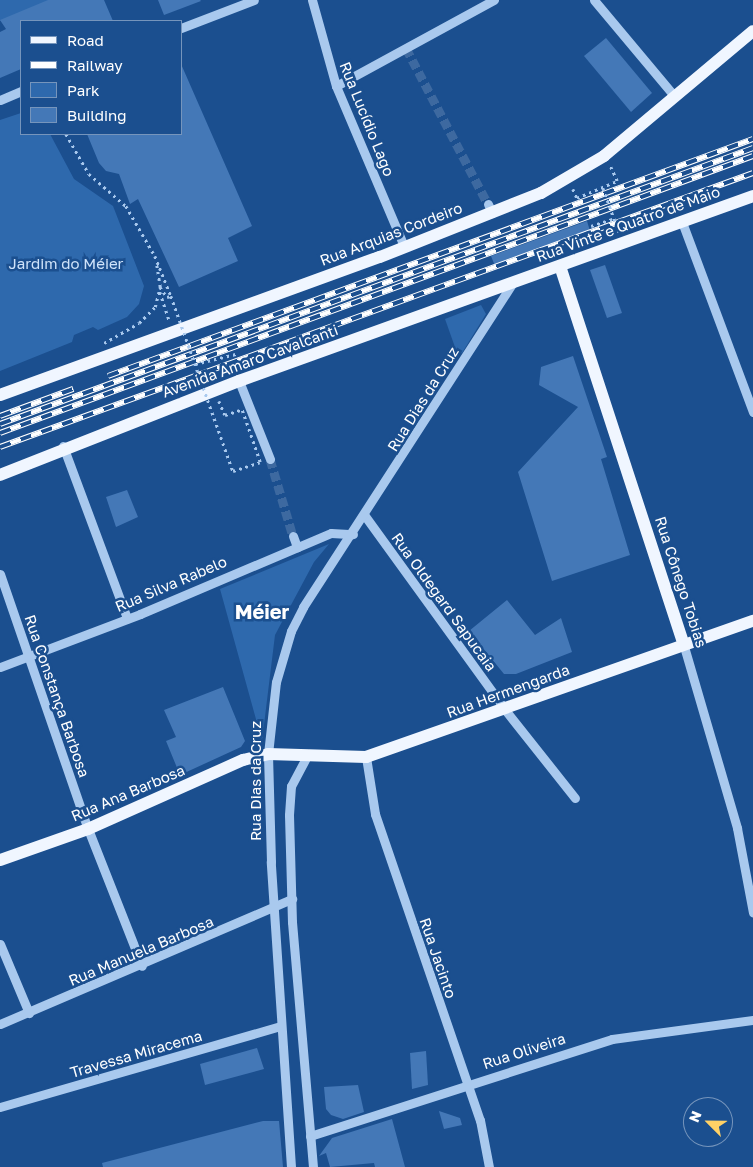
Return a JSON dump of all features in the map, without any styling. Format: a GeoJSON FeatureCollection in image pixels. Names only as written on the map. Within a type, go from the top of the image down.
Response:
{"type":"FeatureCollection","features":[{"type":"Feature","properties":{"kind":"main road","name":"Rua Arquias Cordeiro"},"geometry":{"type":"LineString","coordinates":[[0,396],[404,246],[583,170],[675,97],[753,30]]}},
{"type":"Feature","properties":{"kind":"main road","name":"Rua Vinte e Quatro de Maio"},"geometry":{"type":"LineString","coordinates":[[514,283],[753,196]]}},
{"type":"Feature","properties":{"kind":"main road","name":"Rua Cônego Tobias"},"geometry":{"type":"LineString","coordinates":[[560,266],[683,643]]}},
{"type":"Feature","properties":{"kind":"main road","name":"Avenida Amaro Cavalcanti"},"geometry":{"type":"LineString","coordinates":[[0,475],[64,446],[239,380],[514,283]]}},
{"type":"Feature","properties":{"kind":"main road","name":"Rua Hermengarda"},"geometry":{"type":"LineString","coordinates":[[268,754],[366,757],[506,711],[683,643],[753,621]]}},
{"type":"Feature","properties":{"kind":"main road","name":"Rua Ana Barbosa"},"geometry":{"type":"LineString","coordinates":[[0,860],[88,829],[243,760],[268,754]]}},
{"type":"Feature","properties":{"kind":"street"},"geometry":{"type":"LineString","coordinates":[[182,28],[254,0]]}},
{"type":"Feature","properties":{"kind":"street","name":"Rua Lucídio Lago"},"geometry":{"type":"LineString","coordinates":[[312,0],[336,86],[404,246]]}},
{"type":"Feature","properties":{"kind":"street"},"geometry":{"type":"LineString","coordinates":[[336,86],[494,0]]}},
{"type":"Feature","properties":{"kind":"street"},"geometry":{"type":"LineString","coordinates":[[594,0],[675,97]]}},
{"type":"Feature","properties":{"kind":"street"},"geometry":{"type":"LineString","coordinates":[[0,100],[20,91]]}},
{"type":"Feature","properties":{"kind":"street"},"geometry":{"type":"LineString","coordinates":[[682,222],[753,412]]}},
{"type":"Feature","properties":{"kind":"street","name":"Rua Dias da Cruz"},"geometry":{"type":"LineString","coordinates":[[291,1167],[273,909],[268,754],[276,682],[291,631],[514,283]]}},
{"type":"Feature","properties":{"kind":"street"},"geometry":{"type":"LineString","coordinates":[[239,380],[270,459]]}},
{"type":"Feature","properties":{"kind":"street"},"geometry":{"type":"LineString","coordinates":[[64,446],[127,618]]}},
{"type":"Feature","properties":{"kind":"street","name":"Rua Oldegard Sapucaia"},"geometry":{"type":"LineString","coordinates":[[365,516],[506,711],[575,798]]}},
{"type":"Feature","properties":{"kind":"street","name":"Rua Silva Rabelo"},"geometry":{"type":"LineString","coordinates":[[0,666],[127,618],[331,533],[353,534]]}},
{"type":"Feature","properties":{"kind":"street"},"geometry":{"type":"LineString","coordinates":[[293,536],[297,547]]}},
{"type":"Feature","properties":{"kind":"street","name":"Rua Constança Barbosa"},"geometry":{"type":"LineString","coordinates":[[0,574],[30,654],[88,829],[142,966]]}},
{"type":"Feature","properties":{"kind":"street","name":"Rua Cônego Tobias"},"geometry":{"type":"LineString","coordinates":[[683,643],[733,810],[753,913]]}},
{"type":"Feature","properties":{"kind":"street"},"geometry":{"type":"LineString","coordinates":[[308,756],[291,786],[292,899],[313,1167]]}},
{"type":"Feature","properties":{"kind":"street","name":"Rua Jacinto"},"geometry":{"type":"LineString","coordinates":[[366,757],[375,814],[480,1120],[489,1167]]}},
{"type":"Feature","properties":{"kind":"street","name":"Rua Manuela Barbosa"},"geometry":{"type":"LineString","coordinates":[[0,1024],[142,966],[292,899]]}},
{"type":"Feature","properties":{"kind":"street"},"geometry":{"type":"LineString","coordinates":[[0,944],[29,1013]]}},
{"type":"Feature","properties":{"kind":"street","name":"Rua Oliveira"},"geometry":{"type":"LineString","coordinates":[[310,1136],[612,1039],[753,1020]]}},
{"type":"Feature","properties":{"kind":"street","name":"Travessa Miracema"},"geometry":{"type":"LineString","coordinates":[[0,1107],[280,1026]]}},
{"type":"Feature","properties":{"kind":"path"},"geometry":{"type":"LineString","coordinates":[[67,135],[88,174],[126,206],[155,256],[233,471],[260,462],[242,410],[224,415],[214,390]]}},
{"type":"Feature","properties":{"kind":"path"},"geometry":{"type":"LineString","coordinates":[[577,198],[617,181]]}},
{"type":"Feature","properties":{"kind":"path"},"geometry":{"type":"LineString","coordinates":[[603,188],[620,232]]}},
{"type":"Feature","properties":{"kind":"path"},"geometry":{"type":"LineString","coordinates":[[591,226],[615,218]]}},
{"type":"Feature","properties":{"kind":"path"},"geometry":{"type":"LineString","coordinates":[[155,256],[160,289],[173,331]]}},
{"type":"Feature","properties":{"kind":"path"},"geometry":{"type":"LineString","coordinates":[[160,289],[166,297],[171,296]]}},
{"type":"Feature","properties":{"kind":"path"},"geometry":{"type":"LineString","coordinates":[[102,345],[148,316],[160,289]]}},
{"type":"Feature","properties":{"kind":"path"},"geometry":{"type":"LineString","coordinates":[[195,364],[236,354]]}},
{"type":"Feature","properties":{"kind":"green space"},"geometry":{"type":"Polygon","coordinates":[[[0,0],[50,0],[0,21],[0,0]]]}},
{"type":"Feature","properties":{"kind":"green space","name":"Jardim do Méier"},"geometry":{"type":"Polygon","coordinates":[[[20,113],[20,135],[51,135],[74,179],[113,206],[144,286],[139,304],[127,317],[98,330],[93,327],[74,335],[72,342],[0,371],[0,120],[20,113]]]}},
{"type":"Feature","properties":{"kind":"green space"},"geometry":{"type":"Polygon","coordinates":[[[481,305],[486,314],[462,353],[456,350],[445,319],[481,305]]]}},
{"type":"Feature","properties":{"kind":"green space"},"geometry":{"type":"Polygon","coordinates":[[[329,544],[314,562],[275,635],[262,741],[220,589],[329,544]]]}},
{"type":"Feature","properties":{"kind":"building"},"geometry":{"type":"Polygon","coordinates":[[[48,0],[104,0],[113,20],[20,20],[20,69],[0,78],[0,32],[6,29],[0,20],[48,0]]]}},
{"type":"Feature","properties":{"kind":"building"},"geometry":{"type":"Polygon","coordinates":[[[158,0],[200,0],[201,1],[164,15],[158,0]]]}},
{"type":"Feature","properties":{"kind":"building"},"geometry":{"type":"Polygon","coordinates":[[[606,38],[652,93],[631,112],[584,56],[606,38]]]}},
{"type":"Feature","properties":{"kind":"building"},"geometry":{"type":"Polygon","coordinates":[[[182,66],[252,226],[228,238],[238,261],[179,287],[138,199],[130,204],[119,174],[106,171],[99,163],[87,135],[182,135],[182,66]]]}},
{"type":"Feature","properties":{"kind":"building"},"geometry":{"type":"Polygon","coordinates":[[[587,221],[590,231],[495,266],[491,256],[587,221]]]}},
{"type":"Feature","properties":{"kind":"building"},"geometry":{"type":"Polygon","coordinates":[[[605,265],[622,313],[607,318],[590,270],[605,265]]]}},
{"type":"Feature","properties":{"kind":"building"},"geometry":{"type":"Polygon","coordinates":[[[573,356],[607,457],[601,459],[630,555],[552,581],[518,472],[578,407],[539,385],[541,367],[573,356]]]}},
{"type":"Feature","properties":{"kind":"building"},"geometry":{"type":"Polygon","coordinates":[[[127,490],[138,517],[116,527],[106,497],[127,490]]]}},
{"type":"Feature","properties":{"kind":"building"},"geometry":{"type":"Polygon","coordinates":[[[507,600],[535,635],[561,618],[572,652],[516,674],[504,674],[469,631],[507,600]]]}},
{"type":"Feature","properties":{"kind":"building"},"geometry":{"type":"Polygon","coordinates":[[[223,687],[245,741],[241,747],[180,775],[166,741],[176,737],[164,710],[223,687]]]}},
{"type":"Feature","properties":{"kind":"building"},"geometry":{"type":"Polygon","coordinates":[[[257,1048],[264,1069],[205,1085],[200,1064],[257,1048]]]}},
{"type":"Feature","properties":{"kind":"building"},"geometry":{"type":"Polygon","coordinates":[[[426,1051],[428,1085],[412,1089],[410,1053],[426,1051]]]}},
{"type":"Feature","properties":{"kind":"building"},"geometry":{"type":"Polygon","coordinates":[[[358,1085],[364,1112],[343,1119],[331,1115],[326,1109],[324,1087],[358,1085]]]}},
{"type":"Feature","properties":{"kind":"building"},"geometry":{"type":"Polygon","coordinates":[[[439,1111],[460,1118],[462,1125],[444,1129],[439,1111]]]}},
{"type":"Feature","properties":{"kind":"building"},"geometry":{"type":"Polygon","coordinates":[[[392,1119],[405,1167],[375,1167],[374,1163],[330,1167],[326,1153],[319,1156],[332,1138],[392,1119]]]}},
{"type":"Feature","properties":{"kind":"building"},"geometry":{"type":"Polygon","coordinates":[[[263,1121],[279,1121],[283,1167],[103,1167],[102,1163],[263,1121]]]}},
{"type":"Feature","properties":{"kind":"tunnel"},"geometry":{"type":"LineString","coordinates":[[406,48],[488,204]]}},
{"type":"Feature","properties":{"kind":"tunnel"},"geometry":{"type":"LineString","coordinates":[[270,459],[293,536]]}},
{"type":"Feature","properties":{"kind":"railway"},"geometry":{"type":"LineString","coordinates":[[108,376],[753,139]]}},
{"type":"Feature","properties":{"kind":"railway"},"geometry":{"type":"LineString","coordinates":[[0,424],[753,148]]}},
{"type":"Feature","properties":{"kind":"railway"},"geometry":{"type":"LineString","coordinates":[[0,433],[753,156]]}},
{"type":"Feature","properties":{"kind":"railway"},"geometry":{"type":"LineString","coordinates":[[0,447],[753,173]]}},
{"type":"Feature","properties":{"kind":"railway"},"geometry":{"type":"LineString","coordinates":[[0,416],[73,389]]}},
{"type":"Feature","properties":{"kind":"district","name":"Méier"},"geometry":{"type":"Point","coordinates":[262,611]}}]}
